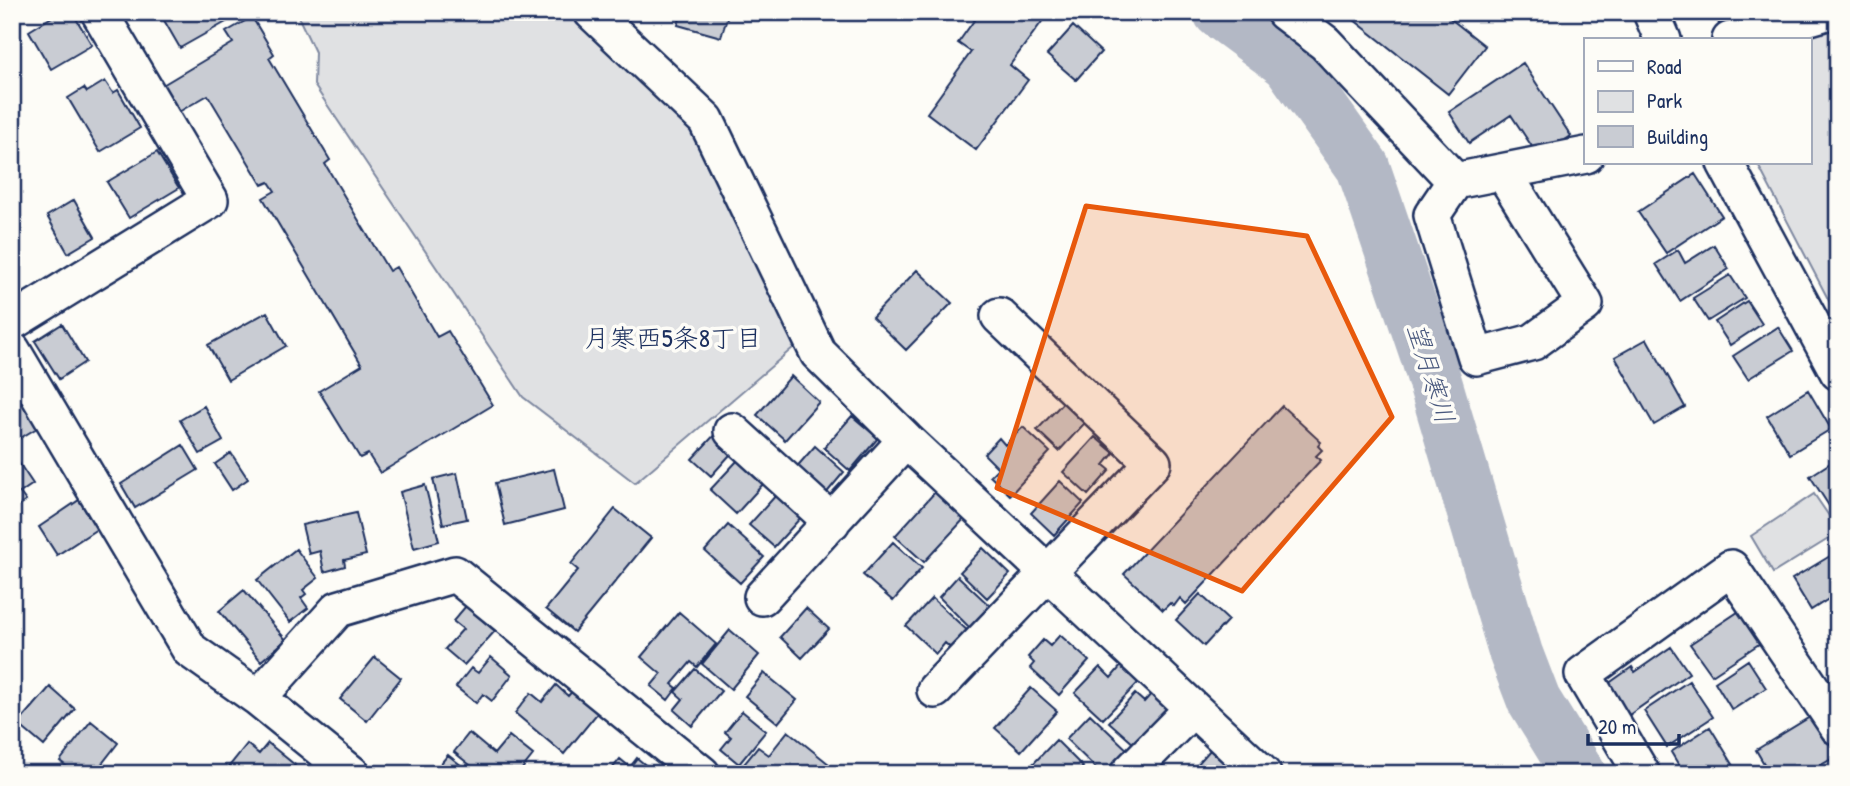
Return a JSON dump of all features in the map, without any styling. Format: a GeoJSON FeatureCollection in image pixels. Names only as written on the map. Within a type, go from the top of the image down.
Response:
{"type":"FeatureCollection","features":[{"type":"Feature","properties":{"kind":"street"},"geometry":{"type":"LineString","coordinates":[[12,322],[210,200],[99,12]]}},
{"type":"Feature","properties":{"kind":"street"},"geometry":{"type":"LineString","coordinates":[[592,12],[706,120],[818,353],[906,440],[1263,774]]}},
{"type":"Feature","properties":{"kind":"street"},"geometry":{"type":"LineString","coordinates":[[1283,12],[1325,43],[1455,181]]}},
{"type":"Feature","properties":{"kind":"street"},"geometry":{"type":"LineString","coordinates":[[1651,12],[1662,38]]}},
{"type":"Feature","properties":{"kind":"street"},"geometry":{"type":"LineString","coordinates":[[1737,38],[1827,12]]}},
{"type":"Feature","properties":{"kind":"street"},"geometry":{"type":"LineString","coordinates":[[1503,172],[1585,303],[1534,342],[1476,357],[1432,215],[1455,181],[1584,155]]}},
{"type":"Feature","properties":{"kind":"street"},"geometry":{"type":"LineString","coordinates":[[1726,164],[1838,372]]}},
{"type":"Feature","properties":{"kind":"street"},"geometry":{"type":"LineString","coordinates":[[935,690],[1153,463],[999,316]]}},
{"type":"Feature","properties":{"kind":"street"},"geometry":{"type":"LineString","coordinates":[[12,351],[190,650],[258,698],[352,774]]}},
{"type":"Feature","properties":{"kind":"street"},"geometry":{"type":"LineString","coordinates":[[732,431],[832,522]]}},
{"type":"Feature","properties":{"kind":"street"},"geometry":{"type":"LineString","coordinates":[[761,597],[906,440]]}},
{"type":"Feature","properties":{"kind":"street"},"geometry":{"type":"LineString","coordinates":[[1642,774],[1583,674],[1731,568],[1838,727]]}},
{"type":"Feature","properties":{"kind":"street"},"geometry":{"type":"LineString","coordinates":[[258,698],[338,609],[455,574],[702,774]]}},
{"type":"Feature","properties":{"kind":"street"},"geometry":{"type":"LineString","coordinates":[[1128,774],[1192,709]]}},
{"type":"Feature","properties":{"kind":"highlighted area"},"geometry":{"type":"Polygon","coordinates":[[[1086,206],[1307,236],[1392,417],[1242,591],[997,488],[1086,206]]]}},
{"type":"Feature","properties":{"kind":"green space"},"geometry":{"type":"Polygon","coordinates":[[[296,12],[574,12],[695,130],[801,341],[635,483],[523,397],[314,85],[315,52],[296,12]]]}},
{"type":"Feature","properties":{"kind":"green space"},"geometry":{"type":"Polygon","coordinates":[[[1838,24],[1838,318],[1758,164],[1812,164],[1812,38],[1791,38],[1838,24]]]}},
{"type":"Feature","properties":{"kind":"green space"},"geometry":{"type":"Polygon","coordinates":[[[1814,494],[1838,533],[1773,573],[1751,536],[1814,494]]]}},
{"type":"Feature","properties":{"kind":"building"},"geometry":{"type":"Polygon","coordinates":[[[60,12],[72,12],[92,45],[51,69],[29,31],[60,12]]]}},
{"type":"Feature","properties":{"kind":"building"},"geometry":{"type":"Polygon","coordinates":[[[166,12],[232,12],[235,17],[180,48],[161,15],[166,12]]]}},
{"type":"Feature","properties":{"kind":"building"},"geometry":{"type":"Polygon","coordinates":[[[682,12],[729,12],[721,37],[678,25],[682,12]]]}},
{"type":"Feature","properties":{"kind":"building"},"geometry":{"type":"Polygon","coordinates":[[[980,12],[1049,12],[1010,65],[1028,80],[976,150],[927,113],[971,52],[958,43],[980,12]]]}},
{"type":"Feature","properties":{"kind":"building"},"geometry":{"type":"Polygon","coordinates":[[[1344,12],[1442,12],[1485,46],[1448,94],[1344,12]]]}},
{"type":"Feature","properties":{"kind":"building"},"geometry":{"type":"Polygon","coordinates":[[[1715,12],[1760,12],[1761,15],[1721,30],[1715,12]]]}},
{"type":"Feature","properties":{"kind":"building"},"geometry":{"type":"Polygon","coordinates":[[[252,17],[274,54],[269,58],[330,160],[325,164],[389,271],[396,267],[437,337],[448,331],[493,405],[380,473],[368,454],[360,458],[319,391],[362,365],[263,198],[275,191],[269,182],[262,185],[208,95],[177,113],[161,86],[233,43],[226,32],[252,17]]]}},
{"type":"Feature","properties":{"kind":"building"},"geometry":{"type":"Polygon","coordinates":[[[1073,26],[1101,52],[1076,80],[1047,55],[1073,26]]]}},
{"type":"Feature","properties":{"kind":"building"},"geometry":{"type":"Polygon","coordinates":[[[1523,63],[1571,136],[1539,157],[1511,115],[1469,143],[1449,112],[1523,63]]]}},
{"type":"Feature","properties":{"kind":"building"},"geometry":{"type":"Polygon","coordinates":[[[105,81],[113,93],[118,90],[140,128],[100,152],[68,98],[84,88],[87,92],[105,81]]]}},
{"type":"Feature","properties":{"kind":"building"},"geometry":{"type":"Polygon","coordinates":[[[157,152],[179,188],[129,218],[107,182],[157,152]]]}},
{"type":"Feature","properties":{"kind":"building"},"geometry":{"type":"Polygon","coordinates":[[[1695,174],[1722,216],[1666,253],[1638,212],[1695,174]]]}},
{"type":"Feature","properties":{"kind":"building"},"geometry":{"type":"Polygon","coordinates":[[[74,200],[95,237],[68,253],[47,216],[74,200]]]}},
{"type":"Feature","properties":{"kind":"building"},"geometry":{"type":"Polygon","coordinates":[[[1714,245],[1729,269],[1680,301],[1656,264],[1678,250],[1685,263],[1714,245]]]}},
{"type":"Feature","properties":{"kind":"building"},"geometry":{"type":"Polygon","coordinates":[[[917,270],[952,303],[906,350],[872,317],[917,270]]]}},
{"type":"Feature","properties":{"kind":"building"},"geometry":{"type":"Polygon","coordinates":[[[1730,275],[1745,298],[1708,321],[1693,298],[1730,275]]]}},
{"type":"Feature","properties":{"kind":"building"},"geometry":{"type":"Polygon","coordinates":[[[1747,301],[1762,324],[1730,345],[1715,322],[1747,301]]]}},
{"type":"Feature","properties":{"kind":"building"},"geometry":{"type":"Polygon","coordinates":[[[267,312],[286,346],[228,380],[208,345],[267,312]]]}},
{"type":"Feature","properties":{"kind":"building"},"geometry":{"type":"Polygon","coordinates":[[[62,324],[85,362],[59,379],[35,341],[62,324]]]}},
{"type":"Feature","properties":{"kind":"building"},"geometry":{"type":"Polygon","coordinates":[[[1778,327],[1793,351],[1748,379],[1733,356],[1778,327]]]}},
{"type":"Feature","properties":{"kind":"building"},"geometry":{"type":"Polygon","coordinates":[[[1647,339],[1685,407],[1654,425],[1615,357],[1647,339]]]}},
{"type":"Feature","properties":{"kind":"building"},"geometry":{"type":"Polygon","coordinates":[[[791,376],[819,402],[785,440],[757,415],[791,376]]]}},
{"type":"Feature","properties":{"kind":"building"},"geometry":{"type":"Polygon","coordinates":[[[20,389],[42,425],[12,443],[12,394],[20,389]]]}},
{"type":"Feature","properties":{"kind":"building"},"geometry":{"type":"Polygon","coordinates":[[[1808,390],[1831,429],[1790,454],[1767,416],[1808,390]]]}},
{"type":"Feature","properties":{"kind":"building"},"geometry":{"type":"Polygon","coordinates":[[[1071,394],[1093,414],[1059,451],[1037,430],[1071,394]]]}},
{"type":"Feature","properties":{"kind":"building"},"geometry":{"type":"Polygon","coordinates":[[[204,406],[223,441],[200,454],[180,420],[204,406]]]}},
{"type":"Feature","properties":{"kind":"building"},"geometry":{"type":"Polygon","coordinates":[[[1282,406],[1321,442],[1318,446],[1322,450],[1316,456],[1321,460],[1186,604],[1180,598],[1174,606],[1170,603],[1163,610],[1124,574],[1282,406]]]}},
{"type":"Feature","properties":{"kind":"building"},"geometry":{"type":"Polygon","coordinates":[[[852,416],[878,438],[850,471],[824,448],[852,416]]]}},
{"type":"Feature","properties":{"kind":"building"},"geometry":{"type":"Polygon","coordinates":[[[1023,427],[1050,452],[1010,495],[990,476],[998,468],[984,454],[999,438],[1005,445],[1023,427]]]}},
{"type":"Feature","properties":{"kind":"building"},"geometry":{"type":"Polygon","coordinates":[[[720,429],[738,446],[711,476],[692,459],[720,429]]]}},
{"type":"Feature","properties":{"kind":"building"},"geometry":{"type":"Polygon","coordinates":[[[1095,437],[1114,453],[1104,465],[1110,470],[1088,495],[1063,472],[1095,437]]]}},
{"type":"Feature","properties":{"kind":"building"},"geometry":{"type":"Polygon","coordinates":[[[183,445],[198,470],[135,508],[121,484],[183,445]]]}},
{"type":"Feature","properties":{"kind":"building"},"geometry":{"type":"Polygon","coordinates":[[[815,446],[844,472],[824,496],[794,470],[815,446]]]}},
{"type":"Feature","properties":{"kind":"building"},"geometry":{"type":"Polygon","coordinates":[[[231,453],[248,479],[232,490],[215,464],[231,453]]]}},
{"type":"Feature","properties":{"kind":"building"},"geometry":{"type":"Polygon","coordinates":[[[1838,458],[1838,505],[1831,509],[1810,476],[1838,458]]]}},
{"type":"Feature","properties":{"kind":"building"},"geometry":{"type":"Polygon","coordinates":[[[17,460],[33,484],[20,493],[26,501],[12,510],[12,463],[17,460]]]}},
{"type":"Feature","properties":{"kind":"building"},"geometry":{"type":"Polygon","coordinates":[[[738,460],[764,483],[736,514],[710,490],[738,460]]]}},
{"type":"Feature","properties":{"kind":"building"},"geometry":{"type":"Polygon","coordinates":[[[554,469],[564,510],[505,525],[495,483],[554,469]]]}},
{"type":"Feature","properties":{"kind":"building"},"geometry":{"type":"Polygon","coordinates":[[[457,473],[467,519],[443,524],[433,479],[457,473]]]}},
{"type":"Feature","properties":{"kind":"building"},"geometry":{"type":"Polygon","coordinates":[[[1060,481],[1083,503],[1054,535],[1031,513],[1060,481]]]}},
{"type":"Feature","properties":{"kind":"building"},"geometry":{"type":"Polygon","coordinates":[[[425,485],[439,541],[414,548],[400,492],[425,485]]]}},
{"type":"Feature","properties":{"kind":"building"},"geometry":{"type":"Polygon","coordinates":[[[936,491],[965,518],[924,562],[895,536],[936,491]]]}},
{"type":"Feature","properties":{"kind":"building"},"geometry":{"type":"Polygon","coordinates":[[[778,493],[803,515],[774,547],[749,525],[778,493]]]}},
{"type":"Feature","properties":{"kind":"building"},"geometry":{"type":"Polygon","coordinates":[[[79,500],[97,529],[57,555],[39,527],[79,500]]]}},
{"type":"Feature","properties":{"kind":"building"},"geometry":{"type":"Polygon","coordinates":[[[615,509],[651,538],[574,632],[546,609],[578,570],[571,564],[615,509]]]}},
{"type":"Feature","properties":{"kind":"building"},"geometry":{"type":"Polygon","coordinates":[[[356,513],[366,555],[344,560],[345,566],[324,572],[320,551],[309,554],[302,525],[356,513]]]}},
{"type":"Feature","properties":{"kind":"building"},"geometry":{"type":"Polygon","coordinates":[[[728,525],[764,557],[740,583],[705,551],[728,525]]]}},
{"type":"Feature","properties":{"kind":"building"},"geometry":{"type":"Polygon","coordinates":[[[893,542],[922,568],[893,601],[863,575],[893,542]]]}},
{"type":"Feature","properties":{"kind":"building"},"geometry":{"type":"Polygon","coordinates":[[[983,548],[1010,574],[987,598],[960,572],[983,548]]]}},
{"type":"Feature","properties":{"kind":"building"},"geometry":{"type":"Polygon","coordinates":[[[296,549],[318,578],[303,590],[306,594],[301,598],[308,608],[290,622],[257,580],[296,549]]]}},
{"type":"Feature","properties":{"kind":"building"},"geometry":{"type":"Polygon","coordinates":[[[1835,553],[1838,558],[1838,593],[1811,610],[1792,579],[1835,553]]]}},
{"type":"Feature","properties":{"kind":"building"},"geometry":{"type":"Polygon","coordinates":[[[958,576],[991,607],[970,628],[939,597],[958,576]]]}},
{"type":"Feature","properties":{"kind":"building"},"geometry":{"type":"Polygon","coordinates":[[[244,590],[286,640],[261,661],[219,611],[244,590]]]}},
{"type":"Feature","properties":{"kind":"building"},"geometry":{"type":"Polygon","coordinates":[[[1200,594],[1228,620],[1204,646],[1176,620],[1200,594]]]}},
{"type":"Feature","properties":{"kind":"building"},"geometry":{"type":"Polygon","coordinates":[[[932,598],[970,633],[954,651],[945,643],[936,654],[906,626],[932,598]]]}},
{"type":"Feature","properties":{"kind":"building"},"geometry":{"type":"Polygon","coordinates":[[[466,606],[495,631],[464,665],[445,649],[463,629],[453,621],[466,606]]]}},
{"type":"Feature","properties":{"kind":"building"},"geometry":{"type":"Polygon","coordinates":[[[1747,606],[1768,638],[1712,675],[1690,644],[1747,606]]]}},
{"type":"Feature","properties":{"kind":"building"},"geometry":{"type":"Polygon","coordinates":[[[806,608],[829,629],[802,658],[780,637],[806,608]]]}},
{"type":"Feature","properties":{"kind":"building"},"geometry":{"type":"Polygon","coordinates":[[[679,612],[716,644],[697,667],[691,662],[672,684],[677,688],[668,700],[651,686],[661,674],[641,657],[679,612]]]}},
{"type":"Feature","properties":{"kind":"building"},"geometry":{"type":"Polygon","coordinates":[[[730,630],[759,655],[731,689],[702,664],[730,630]]]}},
{"type":"Feature","properties":{"kind":"building"},"geometry":{"type":"Polygon","coordinates":[[[1060,635],[1089,661],[1059,695],[1030,668],[1034,663],[1028,657],[1043,640],[1050,646],[1060,635]]]}},
{"type":"Feature","properties":{"kind":"building"},"geometry":{"type":"Polygon","coordinates":[[[1671,647],[1689,673],[1629,715],[1608,684],[1632,667],[1635,672],[1671,647]]]}},
{"type":"Feature","properties":{"kind":"building"},"geometry":{"type":"Polygon","coordinates":[[[375,657],[401,678],[367,721],[340,699],[375,657]]]}},
{"type":"Feature","properties":{"kind":"building"},"geometry":{"type":"Polygon","coordinates":[[[491,657],[512,675],[492,701],[483,694],[476,703],[456,687],[471,668],[478,673],[491,657]]]}},
{"type":"Feature","properties":{"kind":"building"},"geometry":{"type":"Polygon","coordinates":[[[1748,660],[1766,688],[1732,710],[1715,682],[1748,660]]]}},
{"type":"Feature","properties":{"kind":"building"},"geometry":{"type":"Polygon","coordinates":[[[1121,666],[1138,683],[1103,719],[1075,693],[1100,667],[1111,678],[1121,666]]]}},
{"type":"Feature","properties":{"kind":"building"},"geometry":{"type":"Polygon","coordinates":[[[695,669],[721,691],[692,726],[674,710],[683,699],[675,692],[695,669]]]}},
{"type":"Feature","properties":{"kind":"building"},"geometry":{"type":"Polygon","coordinates":[[[764,673],[797,700],[778,723],[745,696],[764,673]]]}},
{"type":"Feature","properties":{"kind":"building"},"geometry":{"type":"Polygon","coordinates":[[[1689,681],[1713,717],[1667,747],[1644,711],[1689,681]]]}},
{"type":"Feature","properties":{"kind":"building"},"geometry":{"type":"Polygon","coordinates":[[[556,685],[568,696],[574,689],[600,710],[564,754],[515,713],[531,693],[542,702],[556,685]]]}},
{"type":"Feature","properties":{"kind":"building"},"geometry":{"type":"Polygon","coordinates":[[[50,687],[75,709],[44,746],[18,724],[50,687]]]}},
{"type":"Feature","properties":{"kind":"building"},"geometry":{"type":"Polygon","coordinates":[[[1031,688],[1057,711],[1021,751],[995,728],[1031,688]]]}},
{"type":"Feature","properties":{"kind":"building"},"geometry":{"type":"Polygon","coordinates":[[[1152,693],[1169,708],[1135,745],[1109,722],[1135,694],[1144,702],[1152,693]]]}},
{"type":"Feature","properties":{"kind":"building"},"geometry":{"type":"Polygon","coordinates":[[[742,711],[766,731],[739,764],[721,749],[731,737],[725,732],[742,711]]]}},
{"type":"Feature","properties":{"kind":"building"},"geometry":{"type":"Polygon","coordinates":[[[1090,714],[1134,756],[1117,774],[1102,774],[1066,739],[1090,714]]]}},
{"type":"Feature","properties":{"kind":"building"},"geometry":{"type":"Polygon","coordinates":[[[1810,717],[1825,742],[1830,739],[1838,755],[1806,774],[1770,774],[1756,750],[1810,717]]]}},
{"type":"Feature","properties":{"kind":"building"},"geometry":{"type":"Polygon","coordinates":[[[91,721],[118,743],[94,774],[76,774],[60,761],[91,721]]]}},
{"type":"Feature","properties":{"kind":"building"},"geometry":{"type":"Polygon","coordinates":[[[1710,727],[1734,766],[1721,774],[1684,774],[1671,752],[1710,727]]]}},
{"type":"Feature","properties":{"kind":"building"},"geometry":{"type":"Polygon","coordinates":[[[788,731],[829,764],[820,774],[747,774],[740,769],[758,747],[769,755],[788,731]]]}},
{"type":"Feature","properties":{"kind":"building"},"geometry":{"type":"Polygon","coordinates":[[[469,733],[494,754],[509,736],[533,755],[518,774],[481,774],[454,752],[469,733]]]}},
{"type":"Feature","properties":{"kind":"building"},"geometry":{"type":"Polygon","coordinates":[[[1056,740],[1083,767],[1076,774],[1039,774],[1031,766],[1056,740]]]}},
{"type":"Feature","properties":{"kind":"building"},"geometry":{"type":"Polygon","coordinates":[[[268,743],[295,765],[288,774],[223,774],[247,744],[259,754],[268,743]]]}},
{"type":"Feature","properties":{"kind":"building"},"geometry":{"type":"Polygon","coordinates":[[[1210,750],[1236,774],[1189,774],[1210,750]]]}},
{"type":"Feature","properties":{"kind":"building"},"geometry":{"type":"Polygon","coordinates":[[[448,755],[472,774],[440,774],[435,770],[448,755]]]}},
{"type":"Feature","properties":{"kind":"building"},"geometry":{"type":"Polygon","coordinates":[[[637,758],[656,774],[608,774],[620,759],[630,767],[637,758]]]}},
{"type":"Feature","properties":{"kind":"waterway","name":"望月寒川"},"geometry":{"type":"LineString","coordinates":[[1220,12],[1289,63],[1363,167],[1427,355],[1516,654],[1534,701],[1579,774]]}},
{"type":"Feature","properties":{"kind":"district","name":"月寒西5条8丁目"},"geometry":{"type":"Point","coordinates":[673,338]}}]}
